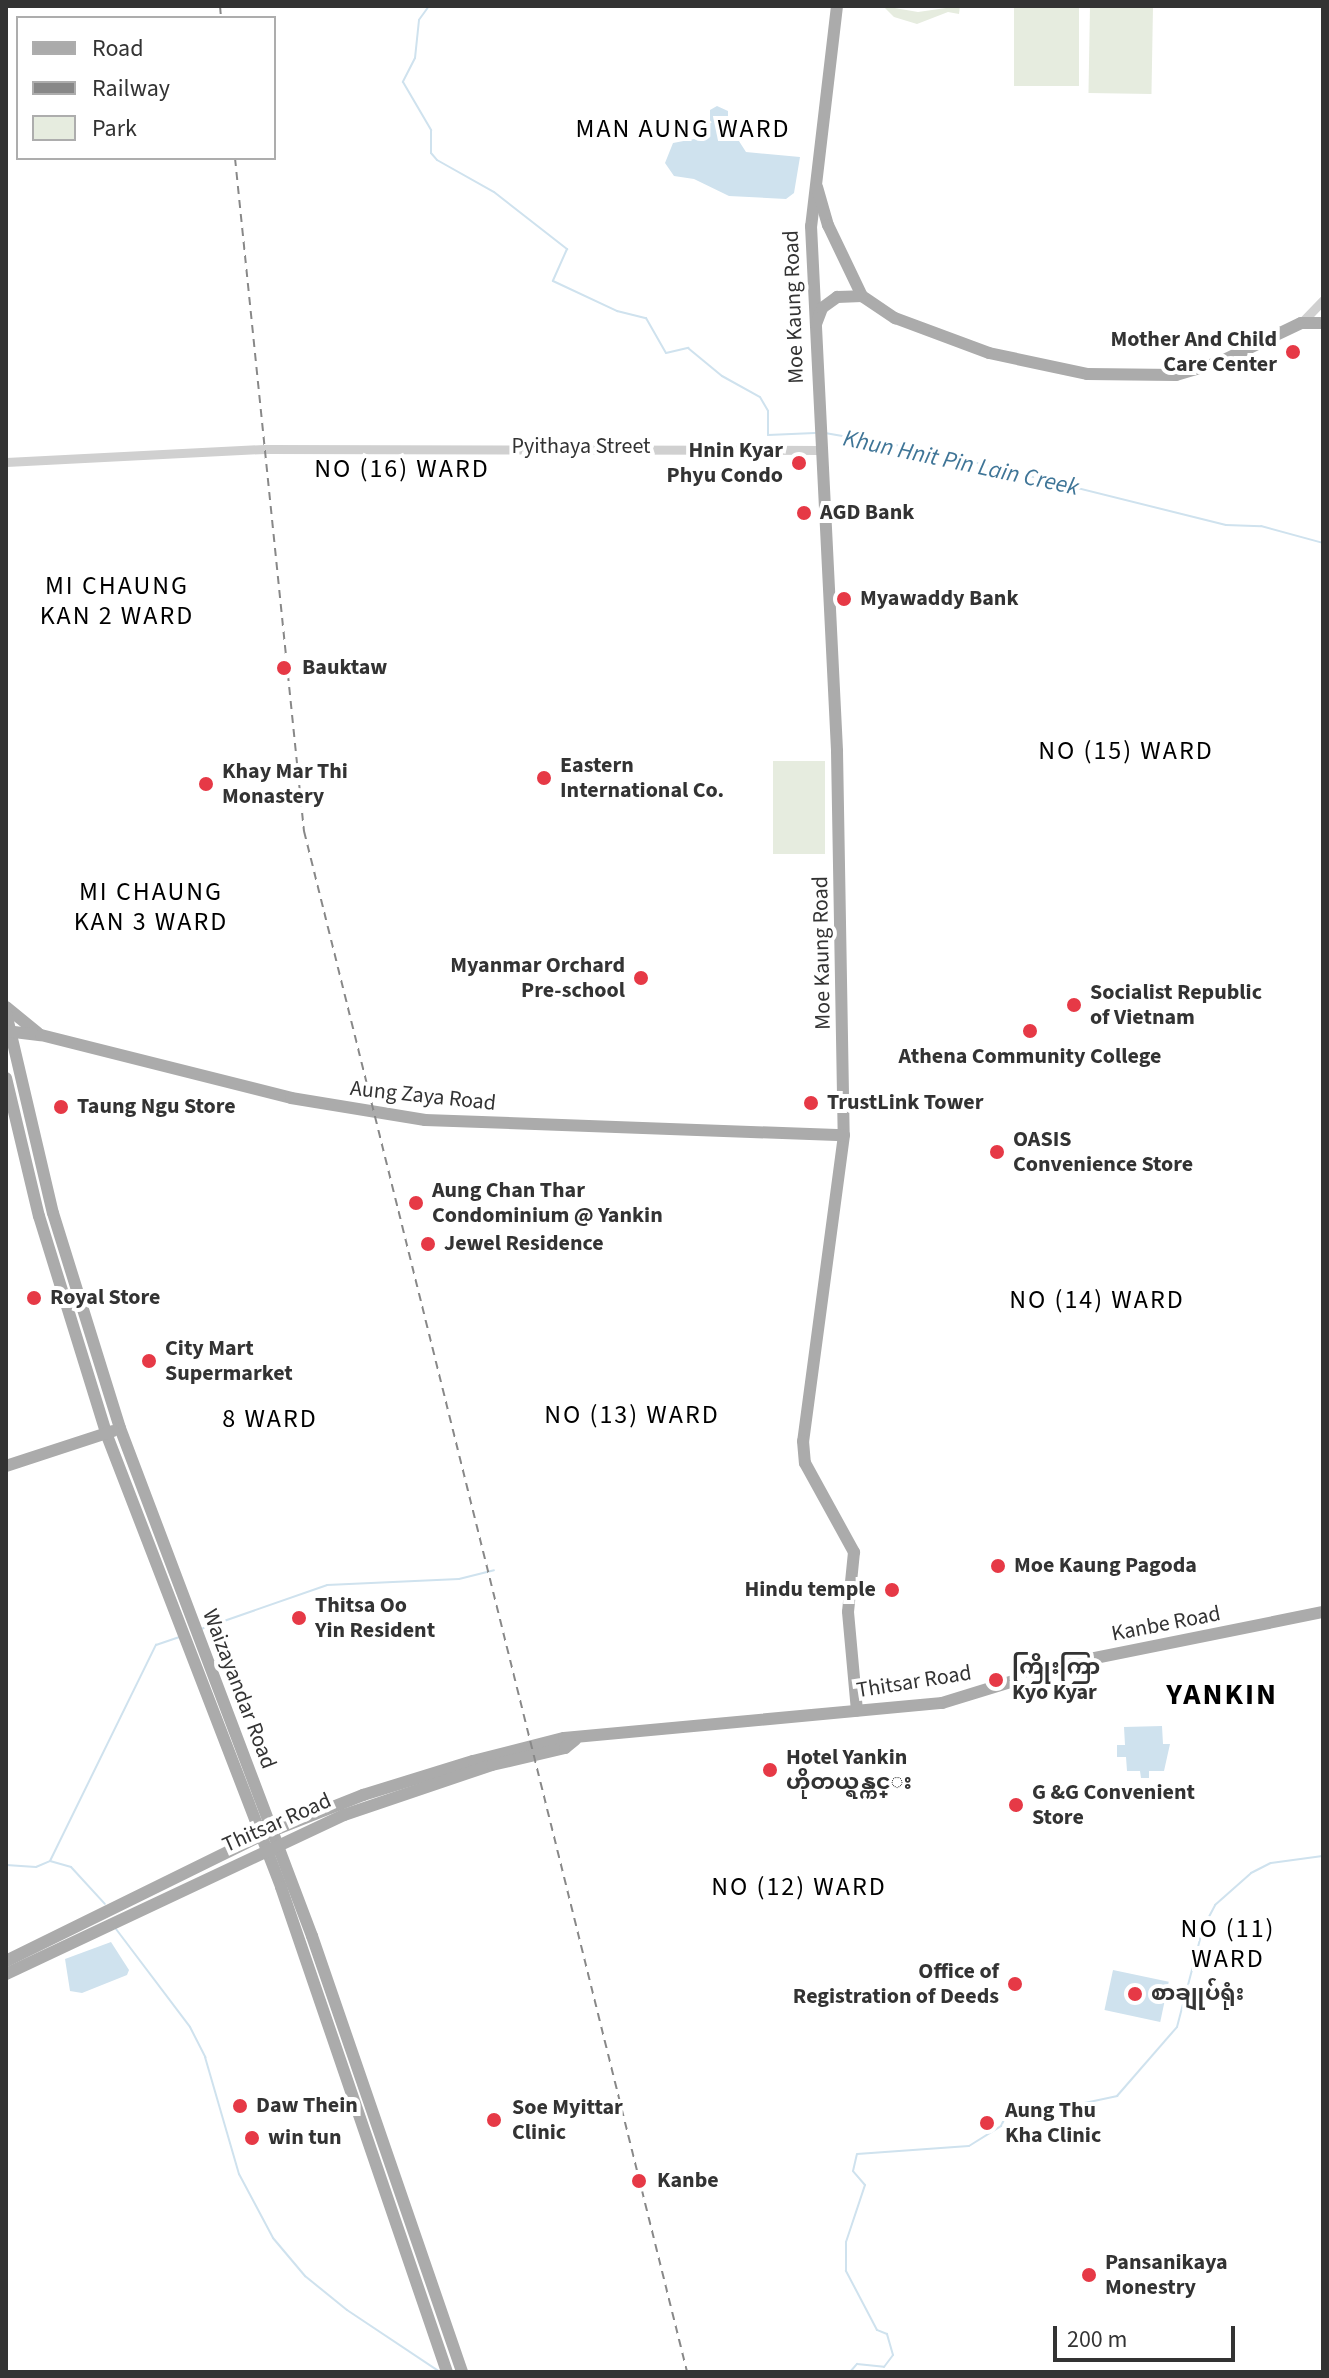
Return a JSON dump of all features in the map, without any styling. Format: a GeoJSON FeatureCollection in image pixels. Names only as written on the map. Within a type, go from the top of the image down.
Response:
{"type":"FeatureCollection","features":[{"type":"Feature","properties":{"kind":"main road","name":"Moe Kaung Road"},"geometry":{"type":"LineString","coordinates":[[837,6],[811,226],[837,751],[844,1135],[803,1441],[805,1463],[854,1552],[849,1632],[857,1711]]}},
{"type":"Feature","properties":{"kind":"main road"},"geometry":{"type":"LineString","coordinates":[[816,180],[828,225],[862,296],[895,318],[989,353],[1087,374],[1128,377],[1207,368],[1301,323],[1323,323]]}},
{"type":"Feature","properties":{"kind":"main road"},"geometry":{"type":"LineString","coordinates":[[814,327],[827,302],[837,297],[862,296]]}},
{"type":"Feature","properties":{"kind":"main road"},"geometry":{"type":"LineString","coordinates":[[6,1010],[41,1035]]}},
{"type":"Feature","properties":{"kind":"main road","name":"Waizayandar Road"},"geometry":{"type":"LineString","coordinates":[[6,1010],[8,1031],[53,1213],[120,1428],[208,1680],[359,2071],[447,2372]]}},
{"type":"Feature","properties":{"kind":"main road","name":"Aung Zaya Road"},"geometry":{"type":"LineString","coordinates":[[8,1031],[41,1035],[291,1098],[425,1120],[844,1135]]}},
{"type":"Feature","properties":{"kind":"main road"},"geometry":{"type":"LineString","coordinates":[[16,1060],[20,1041],[41,1035]]}},
{"type":"Feature","properties":{"kind":"main road","name":"Waizayandar Road"},"geometry":{"type":"LineString","coordinates":[[6,1078],[39,1216],[106,1433],[208,1680]]}},
{"type":"Feature","properties":{"kind":"main road"},"geometry":{"type":"LineString","coordinates":[[39,1216],[53,1213]]}},
{"type":"Feature","properties":{"kind":"main road"},"geometry":{"type":"LineString","coordinates":[[6,1466],[120,1428]]}},
{"type":"Feature","properties":{"kind":"main road","name":"Kanbe Road"},"geometry":{"type":"LineString","coordinates":[[1018,1679],[1323,1612]]}},
{"type":"Feature","properties":{"kind":"main road","name":"Thitsar Road"},"geometry":{"type":"LineString","coordinates":[[6,1961],[240,1845],[269,1839],[421,1776],[551,1741],[942,1703],[1018,1679]]}},
{"type":"Feature","properties":{"kind":"main road"},"geometry":{"type":"LineString","coordinates":[[254,1801],[295,1829],[288,1853],[287,1884]]}},
{"type":"Feature","properties":{"kind":"main road"},"geometry":{"type":"LineString","coordinates":[[240,1845],[251,1832],[254,1801]]}},
{"type":"Feature","properties":{"kind":"main road","name":"Thitsar Road"},"geometry":{"type":"LineString","coordinates":[[6,1974],[243,1859],[269,1839]]}},
{"type":"Feature","properties":{"kind":"main road"},"geometry":{"type":"LineString","coordinates":[[243,1859],[262,1861],[287,1884]]}},
{"type":"Feature","properties":{"kind":"main road","name":"Waizayandar Road"},"geometry":{"type":"LineString","coordinates":[[287,1884],[345,2076],[462,2372]]}},
{"type":"Feature","properties":{"kind":"main road"},"geometry":{"type":"LineString","coordinates":[[345,2076],[359,2071]]}},
{"type":"Feature","properties":{"kind":"street"},"geometry":{"type":"LineString","coordinates":[[1301,323],[1323,300]]}},
{"type":"Feature","properties":{"kind":"street","name":"Pyithaya Street"},"geometry":{"type":"LineString","coordinates":[[6,462],[290,448],[821,445]]}},
{"type":"Feature","properties":{"kind":"green space"},"geometry":{"type":"Polygon","coordinates":[[[883,6],[918,12],[960,6],[959,14],[948,12],[917,24],[894,17],[883,6]]]}},
{"type":"Feature","properties":{"kind":"green space"},"geometry":{"type":"Polygon","coordinates":[[[1014,6],[1079,6],[1079,86],[1014,86],[1014,6]]]}},
{"type":"Feature","properties":{"kind":"green space"},"geometry":{"type":"Polygon","coordinates":[[[1090,6],[1153,7],[1151,94],[1088,93],[1090,6]]]}},
{"type":"Feature","properties":{"kind":"green space"},"geometry":{"type":"Polygon","coordinates":[[[773,761],[825,761],[825,854],[773,854],[773,761]]]}},
{"type":"Feature","properties":{"kind":"water"},"geometry":{"type":"Polygon","coordinates":[[[717,106],[728,111],[728,124],[746,152],[800,157],[794,193],[786,199],[729,196],[694,179],[674,176],[665,163],[673,143],[710,136],[710,110],[717,106]]]}},
{"type":"Feature","properties":{"kind":"water"},"geometry":{"type":"Polygon","coordinates":[[[1162,1726],[1163,1744],[1170,1744],[1164,1771],[1149,1771],[1149,1778],[1141,1778],[1140,1771],[1127,1771],[1126,1757],[1117,1757],[1117,1745],[1125,1745],[1124,1727],[1162,1726]]]}},
{"type":"Feature","properties":{"kind":"water"},"geometry":{"type":"Polygon","coordinates":[[[111,1942],[129,1970],[127,1975],[82,1993],[70,1991],[65,1959],[111,1942]]]}},
{"type":"Feature","properties":{"kind":"water"},"geometry":{"type":"Polygon","coordinates":[[[1113,1970],[1169,1982],[1160,2022],[1104,2010],[1113,1970]]]}},
{"type":"Feature","properties":{"kind":"waterway","name":"Khun Hnit Pin Lain Creek"},"geometry":{"type":"LineString","coordinates":[[429,6],[419,20],[415,58],[403,82],[431,130],[431,153],[437,160],[494,192],[567,249],[553,281],[617,311],[646,318],[666,353],[688,348],[722,376],[760,397],[768,411],[768,435],[815,433]]}},
{"type":"Feature","properties":{"kind":"waterway","name":"Khun Hnit Pin Lain Creek"},"geometry":{"type":"LineString","coordinates":[[825,433],[929,451],[1226,525],[1261,526],[1323,543]]}},
{"type":"Feature","properties":{"kind":"waterway"},"geometry":{"type":"LineString","coordinates":[[201,1629],[327,1585],[459,1579],[494,1570]]}},
{"type":"Feature","properties":{"kind":"waterway"},"geometry":{"type":"LineString","coordinates":[[50,1861],[156,1645],[179,1637]]}},
{"type":"Feature","properties":{"kind":"waterway"},"geometry":{"type":"LineString","coordinates":[[850,2372],[857,2364],[884,2367],[893,2355],[887,2334],[877,2330],[846,2271],[846,2242],[865,2185],[853,2171],[857,2154],[969,2146],[1001,2126],[1010,2107],[1047,2111],[1117,2096],[1177,2027],[1203,1928],[1215,1905],[1251,1873],[1271,1863],[1323,1856]]}},
{"type":"Feature","properties":{"kind":"waterway"},"geometry":{"type":"LineString","coordinates":[[6,1865],[36,1867],[50,1861],[71,1867],[105,1904]]}},
{"type":"Feature","properties":{"kind":"waterway"},"geometry":{"type":"LineString","coordinates":[[116,1929],[190,2027],[205,2057],[239,2174],[273,2238],[305,2276],[347,2310],[440,2372]]}},
{"type":"Feature","properties":{"kind":"railway"},"geometry":{"type":"LineString","coordinates":[[220,6],[221,16]]}},
{"type":"Feature","properties":{"kind":"railway"},"geometry":{"type":"LineString","coordinates":[[235,160],[304,831],[687,2372]]}},
{"type":"Feature","properties":{"kind":"place","name":"Mother And Child Care Center"},"geometry":{"type":"Point","coordinates":[1293,352]}},
{"type":"Feature","properties":{"kind":"place","name":"Hnin Kyar Phyu Condo"},"geometry":{"type":"Point","coordinates":[799,463]}},
{"type":"Feature","properties":{"kind":"place","name":"AGD Bank"},"geometry":{"type":"Point","coordinates":[804,513]}},
{"type":"Feature","properties":{"kind":"place","name":"Myawaddy Bank"},"geometry":{"type":"Point","coordinates":[844,599]}},
{"type":"Feature","properties":{"kind":"place","name":"Bauktaw"},"geometry":{"type":"Point","coordinates":[284,668]}},
{"type":"Feature","properties":{"kind":"place","name":"Eastern International Co."},"geometry":{"type":"Point","coordinates":[544,778]}},
{"type":"Feature","properties":{"kind":"place","name":"Khay Mar Thi Monastery"},"geometry":{"type":"Point","coordinates":[206,784]}},
{"type":"Feature","properties":{"kind":"place","name":"Myanmar Orchard Pre-school"},"geometry":{"type":"Point","coordinates":[641,978]}},
{"type":"Feature","properties":{"kind":"place","name":"Socialist Republic of Vietnam"},"geometry":{"type":"Point","coordinates":[1074,1005]}},
{"type":"Feature","properties":{"kind":"place","name":"Athena Community College"},"geometry":{"type":"Point","coordinates":[1030,1031]}},
{"type":"Feature","properties":{"kind":"place","name":"TrustLink Tower"},"geometry":{"type":"Point","coordinates":[811,1103]}},
{"type":"Feature","properties":{"kind":"place","name":"Taung Ngu Store"},"geometry":{"type":"Point","coordinates":[61,1107]}},
{"type":"Feature","properties":{"kind":"place","name":"OASIS Convenience Store"},"geometry":{"type":"Point","coordinates":[997,1152]}},
{"type":"Feature","properties":{"kind":"place","name":"Aung Chan Thar Condominium @ Yankin"},"geometry":{"type":"Point","coordinates":[416,1203]}},
{"type":"Feature","properties":{"kind":"place","name":"Jewel Residence"},"geometry":{"type":"Point","coordinates":[428,1244]}},
{"type":"Feature","properties":{"kind":"place","name":"Royal Store"},"geometry":{"type":"Point","coordinates":[34,1298]}},
{"type":"Feature","properties":{"kind":"place","name":"City Mart Supermarket"},"geometry":{"type":"Point","coordinates":[149,1361]}},
{"type":"Feature","properties":{"kind":"place","name":"Moe Kaung Pagoda"},"geometry":{"type":"Point","coordinates":[998,1566]}},
{"type":"Feature","properties":{"kind":"place","name":"Hindu temple"},"geometry":{"type":"Point","coordinates":[892,1590]}},
{"type":"Feature","properties":{"kind":"place","name":"Thitsa Oo Yin Resident"},"geometry":{"type":"Point","coordinates":[299,1618]}},
{"type":"Feature","properties":{"kind":"place","name":"ကြိုးကြာ Kyo Kyar"},"geometry":{"type":"Point","coordinates":[996,1680]}},
{"type":"Feature","properties":{"kind":"place","name":"Hotel Yankin ဟိုတယ္ရန္ကင္း"},"geometry":{"type":"Point","coordinates":[770,1770]}},
{"type":"Feature","properties":{"kind":"place","name":"G &G Convenient Store"},"geometry":{"type":"Point","coordinates":[1016,1805]}},
{"type":"Feature","properties":{"kind":"place","name":"Office of Registration of Deeds"},"geometry":{"type":"Point","coordinates":[1015,1984]}},
{"type":"Feature","properties":{"kind":"place","name":"စာချုပ်ရုံး"},"geometry":{"type":"Point","coordinates":[1135,1994]}},
{"type":"Feature","properties":{"kind":"place","name":"Daw Thein"},"geometry":{"type":"Point","coordinates":[240,2106]}},
{"type":"Feature","properties":{"kind":"place","name":"Soe Myittar Clinic"},"geometry":{"type":"Point","coordinates":[494,2120]}},
{"type":"Feature","properties":{"kind":"place","name":"Aung Thu Kha Clinic"},"geometry":{"type":"Point","coordinates":[987,2123]}},
{"type":"Feature","properties":{"kind":"place","name":"win tun"},"geometry":{"type":"Point","coordinates":[252,2138]}},
{"type":"Feature","properties":{"kind":"place","name":"Kanbe"},"geometry":{"type":"Point","coordinates":[639,2181]}},
{"type":"Feature","properties":{"kind":"place","name":"Pansanikaya Monestry"},"geometry":{"type":"Point","coordinates":[1089,2275]}},
{"type":"Feature","properties":{"kind":"district","name":"MAN AUNG WARD"},"geometry":{"type":"Point","coordinates":[683,129]}},
{"type":"Feature","properties":{"kind":"district","name":"NO (16) WARD"},"geometry":{"type":"Point","coordinates":[402,469]}},
{"type":"Feature","properties":{"kind":"district","name":"MI CHAUNG KAN 2 WARD"},"geometry":{"type":"Point","coordinates":[117,601]}},
{"type":"Feature","properties":{"kind":"district","name":"NO (15) WARD"},"geometry":{"type":"Point","coordinates":[1126,751]}},
{"type":"Feature","properties":{"kind":"district","name":"MI CHAUNG KAN 3 WARD"},"geometry":{"type":"Point","coordinates":[151,907]}},
{"type":"Feature","properties":{"kind":"district","name":"NO (14) WARD"},"geometry":{"type":"Point","coordinates":[1097,1300]}},
{"type":"Feature","properties":{"kind":"district","name":"NO (13) WARD"},"geometry":{"type":"Point","coordinates":[632,1415]}},
{"type":"Feature","properties":{"kind":"district","name":"8 WARD"},"geometry":{"type":"Point","coordinates":[270,1419]}},
{"type":"Feature","properties":{"kind":"district","name":"YANKIN"},"geometry":{"type":"Point","coordinates":[1222,1695]}},
{"type":"Feature","properties":{"kind":"district","name":"NO (12) WARD"},"geometry":{"type":"Point","coordinates":[799,1887]}},
{"type":"Feature","properties":{"kind":"district","name":"NO (11) WARD"},"geometry":{"type":"Point","coordinates":[1228,1944]}}]}
